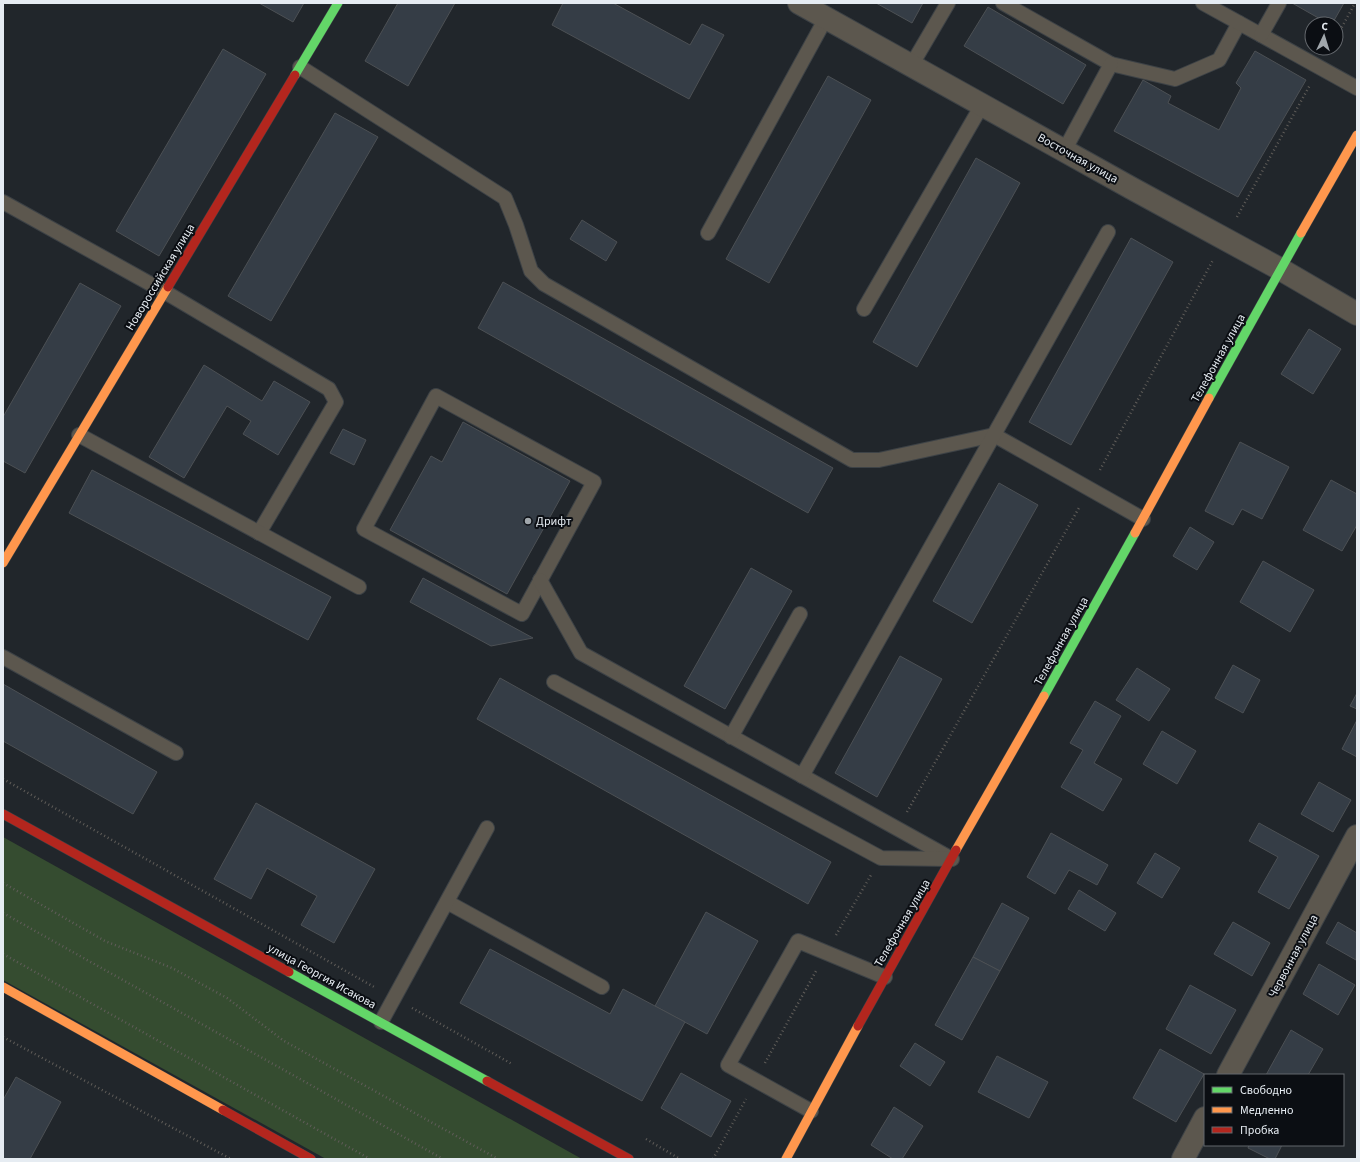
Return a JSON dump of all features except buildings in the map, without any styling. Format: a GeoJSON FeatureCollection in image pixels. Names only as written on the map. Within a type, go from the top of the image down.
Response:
{"type":"FeatureCollection","features":[{"type":"Feature","properties":{"kind":"street","name":"Новороссийская улица"},"geometry":{"type":"LineString","coordinates":[[3,563],[338,3]]}},
{"type":"Feature","properties":{"kind":"street","name":"Восточная улица"},"geometry":{"type":"LineString","coordinates":[[799,3],[1064,151],[1280,269],[1357,314]]}},
{"type":"Feature","properties":{"kind":"street","name":"Телефонная улица"},"geometry":{"type":"LineString","coordinates":[[786,1159],[885,977],[1143,519],[1280,269],[1357,134]]}},
{"type":"Feature","properties":{"kind":"street","name":"улица Георгия Исакова"},"geometry":{"type":"LineString","coordinates":[[3,814],[629,1159]]}},
{"type":"Feature","properties":{"kind":"street","name":"Червонная улица"},"geometry":{"type":"LineString","coordinates":[[1229,1074],[1357,836]]}},
{"type":"Feature","properties":{"kind":"street"},"geometry":{"type":"LineString","coordinates":[[3,987],[311,1159]]}},
{"type":"Feature","properties":{"kind":"street"},"geometry":{"type":"LineString","coordinates":[[1183,1159],[1204,1120]]}},
{"type":"Feature","properties":{"kind":"lane"},"geometry":{"type":"LineString","coordinates":[[911,66],[948,3]]}},
{"type":"Feature","properties":{"kind":"lane"},"geometry":{"type":"LineString","coordinates":[[1003,3],[1111,64],[1175,79],[1220,60],[1239,23]]}},
{"type":"Feature","properties":{"kind":"lane"},"geometry":{"type":"LineString","coordinates":[[1203,3],[1357,88]]}},
{"type":"Feature","properties":{"kind":"lane"},"geometry":{"type":"LineString","coordinates":[[1261,35],[1279,3]]}},
{"type":"Feature","properties":{"kind":"lane"},"geometry":{"type":"LineString","coordinates":[[708,233],[826,18]]}},
{"type":"Feature","properties":{"kind":"lane"},"geometry":{"type":"LineString","coordinates":[[1064,151],[1111,64]]}},
{"type":"Feature","properties":{"kind":"lane"},"geometry":{"type":"LineString","coordinates":[[300,67],[506,198],[531,271],[544,284],[852,460],[879,460],[994,436],[1143,519]]}},
{"type":"Feature","properties":{"kind":"lane"},"geometry":{"type":"LineString","coordinates":[[864,309],[982,105]]}},
{"type":"Feature","properties":{"kind":"lane"},"geometry":{"type":"LineString","coordinates":[[3,202],[165,292],[329,389],[336,402],[259,533]]}},
{"type":"Feature","properties":{"kind":"lane"},"geometry":{"type":"LineString","coordinates":[[802,776],[1108,232]]}},
{"type":"Feature","properties":{"kind":"lane"},"geometry":{"type":"LineString","coordinates":[[436,396],[594,482],[540,580],[522,614],[364,529],[436,396]]}},
{"type":"Feature","properties":{"kind":"lane"},"geometry":{"type":"LineString","coordinates":[[79,435],[359,587]]}},
{"type":"Feature","properties":{"kind":"lane"},"geometry":{"type":"LineString","coordinates":[[540,580],[581,653],[952,859]]}},
{"type":"Feature","properties":{"kind":"lane"},"geometry":{"type":"LineString","coordinates":[[731,736],[800,614]]}},
{"type":"Feature","properties":{"kind":"lane"},"geometry":{"type":"LineString","coordinates":[[3,657],[176,753]]}},
{"type":"Feature","properties":{"kind":"lane"},"geometry":{"type":"LineString","coordinates":[[554,682],[881,858],[952,859]]}},
{"type":"Feature","properties":{"kind":"lane"},"geometry":{"type":"LineString","coordinates":[[381,1022],[487,828]]}},
{"type":"Feature","properties":{"kind":"lane"},"geometry":{"type":"LineString","coordinates":[[447,902],[602,988]]}},
{"type":"Feature","properties":{"kind":"lane"},"geometry":{"type":"LineString","coordinates":[[811,1111],[728,1065],[798,941],[885,977]]}},
{"type":"Feature","properties":{"kind":"path"},"geometry":{"type":"LineString","coordinates":[[1344,23],[1355,3]]}},
{"type":"Feature","properties":{"kind":"path"},"geometry":{"type":"LineString","coordinates":[[898,829],[1090,489],[1225,239],[1320,68]]}},
{"type":"Feature","properties":{"kind":"path"},"geometry":{"type":"LineString","coordinates":[[3,779],[517,1067]]}},
{"type":"Feature","properties":{"kind":"path"},"geometry":{"type":"LineString","coordinates":[[713,1159],[826,953],[881,858]]}},
{"type":"Feature","properties":{"kind":"path"},"geometry":{"type":"LineString","coordinates":[[3,883],[105,941],[172,968],[227,998],[284,1041],[498,1159]]}},
{"type":"Feature","properties":{"kind":"path"},"geometry":{"type":"LineString","coordinates":[[3,913],[443,1159]]}},
{"type":"Feature","properties":{"kind":"path"},"geometry":{"type":"LineString","coordinates":[[3,954],[370,1159]]}},
{"type":"Feature","properties":{"kind":"path"},"geometry":{"type":"LineString","coordinates":[[3,1036],[231,1159]]}},
{"type":"Feature","properties":{"kind":"path"},"geometry":{"type":"LineString","coordinates":[[640,1136],[680,1159]]}},
{"type":"Feature","properties":{"kind":"green space"},"geometry":{"type":"Polygon","coordinates":[[[3,837],[582,1159],[326,1159],[3,980],[3,837]]]}},
{"type":"Feature","properties":{"kind":"traffic: fast"},"geometry":{"type":"LineString","coordinates":[[295,75],[338,3]]}},
{"type":"Feature","properties":{"kind":"traffic: fast"},"geometry":{"type":"LineString","coordinates":[[1209,398],[1301,233]]}},
{"type":"Feature","properties":{"kind":"traffic: fast"},"geometry":{"type":"LineString","coordinates":[[1044,696],[1135,533]]}},
{"type":"Feature","properties":{"kind":"traffic: fast"},"geometry":{"type":"LineString","coordinates":[[289,972],[487,1081]]}},
{"type":"Feature","properties":{"kind":"traffic: slow"},"geometry":{"type":"LineString","coordinates":[[1301,233],[1357,135]]}},
{"type":"Feature","properties":{"kind":"traffic: slow"},"geometry":{"type":"LineString","coordinates":[[3,563],[168,287]]}},
{"type":"Feature","properties":{"kind":"traffic: slow"},"geometry":{"type":"LineString","coordinates":[[1135,533],[1209,398]]}},
{"type":"Feature","properties":{"kind":"traffic: slow"},"geometry":{"type":"LineString","coordinates":[[956,850],[1044,696]]}},
{"type":"Feature","properties":{"kind":"traffic: slow"},"geometry":{"type":"LineString","coordinates":[[3,987],[223,1110]]}},
{"type":"Feature","properties":{"kind":"traffic: slow"},"geometry":{"type":"LineString","coordinates":[[786,1159],[858,1026]]}},
{"type":"Feature","properties":{"kind":"traffic: jam"},"geometry":{"type":"LineString","coordinates":[[168,287],[295,75]]}},
{"type":"Feature","properties":{"kind":"traffic: jam"},"geometry":{"type":"LineString","coordinates":[[3,814],[289,972]]}},
{"type":"Feature","properties":{"kind":"traffic: jam"},"geometry":{"type":"LineString","coordinates":[[858,1026],[956,850]]}},
{"type":"Feature","properties":{"kind":"traffic: jam"},"geometry":{"type":"LineString","coordinates":[[487,1081],[629,1159]]}},
{"type":"Feature","properties":{"kind":"traffic: jam"},"geometry":{"type":"LineString","coordinates":[[223,1110],[311,1159]]}},
{"type":"Feature","properties":{"kind":"place","name":"Дрифт"},"geometry":{"type":"Point","coordinates":[528,521]}}]}
